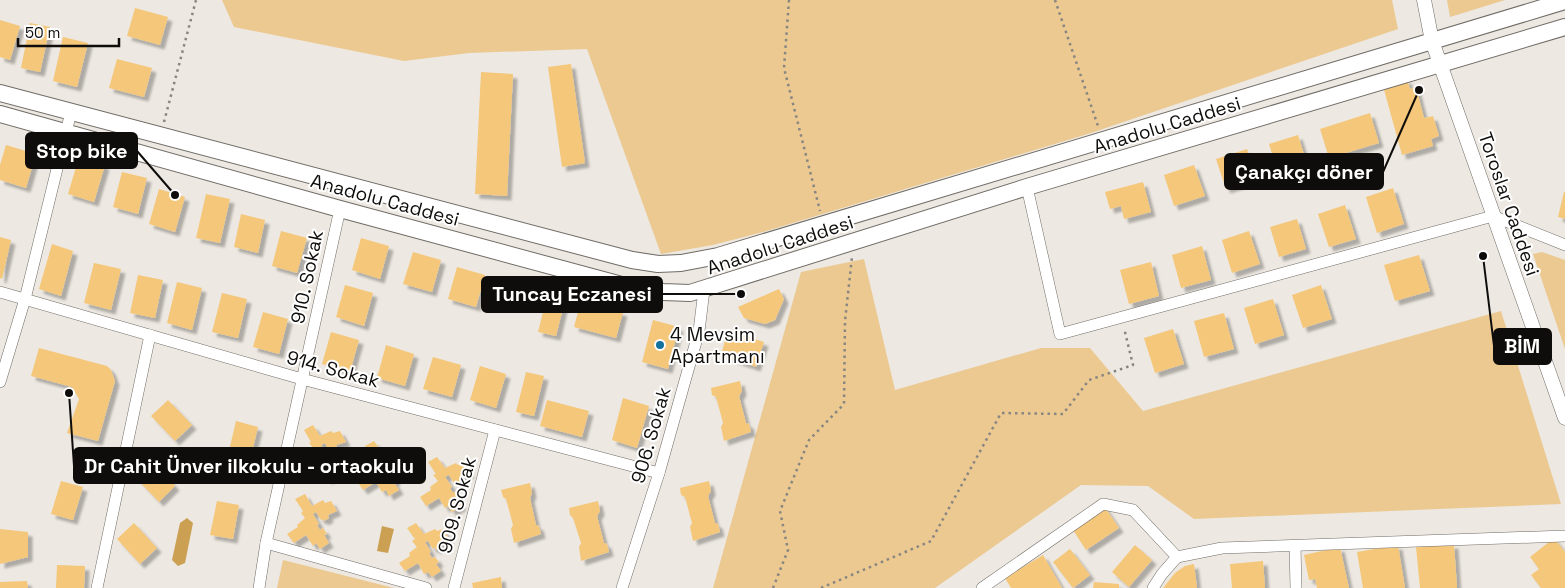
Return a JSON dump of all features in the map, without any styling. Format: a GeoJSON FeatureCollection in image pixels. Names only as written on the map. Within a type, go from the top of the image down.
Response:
{"type":"FeatureCollection","features":[{"type":"Feature","properties":{"kind":"main road","name":"Anadolu Caddesi"},"geometry":{"type":"LineString","coordinates":[[0,93],[632,260],[658,264],[681,263],[718,256],[1565,1]]}},
{"type":"Feature","properties":{"kind":"main road","name":"Anadolu Caddesi"},"geometry":{"type":"LineString","coordinates":[[0,114],[628,287],[663,292],[690,293],[1027,187],[1565,27]]}},
{"type":"Feature","properties":{"kind":"street","name":"Toroslar Caddesi"},"geometry":{"type":"LineString","coordinates":[[1424,0],[1432,41],[1565,418]]}},
{"type":"Feature","properties":{"kind":"street"},"geometry":{"type":"LineString","coordinates":[[0,382],[25,298],[71,112]]}},
{"type":"Feature","properties":{"kind":"street"},"geometry":{"type":"LineString","coordinates":[[1027,187],[1060,334],[1493,216],[1541,237],[1565,245]]}},
{"type":"Feature","properties":{"kind":"street","name":"910. Sokak"},"geometry":{"type":"LineString","coordinates":[[259,588],[266,543],[340,209]]}},
{"type":"Feature","properties":{"kind":"street","name":"906. Sokak"},"geometry":{"type":"LineString","coordinates":[[622,588],[659,473],[699,331],[704,290]]}},
{"type":"Feature","properties":{"kind":"street","name":"914. Sokak"},"geometry":{"type":"LineString","coordinates":[[0,292],[302,379],[659,473]]}},
{"type":"Feature","properties":{"kind":"street"},"geometry":{"type":"LineString","coordinates":[[97,588],[150,335]]}},
{"type":"Feature","properties":{"kind":"street","name":"909. Sokak"},"geometry":{"type":"LineString","coordinates":[[454,588],[495,430]]}},
{"type":"Feature","properties":{"kind":"street"},"geometry":{"type":"LineString","coordinates":[[982,588],[1103,504],[1133,510],[1177,557]]}},
{"type":"Feature","properties":{"kind":"street"},"geometry":{"type":"LineString","coordinates":[[1153,588],[1177,557],[1222,548],[1565,536]]}},
{"type":"Feature","properties":{"kind":"street"},"geometry":{"type":"LineString","coordinates":[[266,543],[426,588]]}},
{"type":"Feature","properties":{"kind":"street"},"geometry":{"type":"LineString","coordinates":[[1295,546],[1296,588]]}},
{"type":"Feature","properties":{"kind":"path"},"geometry":{"type":"LineString","coordinates":[[163,126],[196,0]]}},
{"type":"Feature","properties":{"kind":"path"},"geometry":{"type":"LineString","coordinates":[[789,0],[784,68],[822,220]]}},
{"type":"Feature","properties":{"kind":"path"},"geometry":{"type":"LineString","coordinates":[[1055,0],[1100,134],[1104,140]]}},
{"type":"Feature","properties":{"kind":"path"},"geometry":{"type":"LineString","coordinates":[[773,588],[788,550],[780,511],[809,440],[844,404],[845,322],[853,243]]}},
{"type":"Feature","properties":{"kind":"path"},"geometry":{"type":"LineString","coordinates":[[821,588],[931,541],[1002,413],[1063,414],[1089,380],[1133,365],[1122,317]]}},
{"type":"Feature","properties":{"kind":"shaded area"},"geometry":{"type":"Polygon","coordinates":[[[222,0],[1392,0],[1398,29],[1091,133],[763,232],[713,245],[661,254],[587,49],[469,53],[404,61],[234,27],[222,0]]]}},
{"type":"Feature","properties":{"kind":"shaded area"},"geometry":{"type":"Polygon","coordinates":[[[1447,0],[1505,0],[1450,17],[1447,0]]]}},
{"type":"Feature","properties":{"kind":"shaded area"},"geometry":{"type":"Polygon","coordinates":[[[1542,252],[1565,260],[1565,349],[1533,254],[1542,252]]]}},
{"type":"Feature","properties":{"kind":"shaded area"},"geometry":{"type":"Polygon","coordinates":[[[864,259],[895,390],[1041,348],[1090,348],[1143,411],[1501,311],[1561,504],[1194,519],[1148,486],[1081,485],[935,588],[713,588],[801,272],[864,259]]]}},
{"type":"Feature","properties":{"kind":"shaded area"},"geometry":{"type":"Polygon","coordinates":[[[187,518],[193,523],[185,563],[178,566],[172,560],[180,523],[187,518]]]}},
{"type":"Feature","properties":{"kind":"shaded area"},"geometry":{"type":"Polygon","coordinates":[[[382,526],[394,529],[388,553],[377,551],[382,526]]]}},
{"type":"Feature","properties":{"kind":"shaded area"},"geometry":{"type":"Polygon","coordinates":[[[283,560],[394,588],[277,588],[283,560]]]}},
{"type":"Feature","properties":{"kind":"building"},"geometry":{"type":"Polygon","coordinates":[[[135,8],[168,17],[160,45],[127,36],[135,8]]]}},
{"type":"Feature","properties":{"kind":"building"},"geometry":{"type":"Polygon","coordinates":[[[0,20],[20,26],[10,60],[0,57],[0,20]]]}},
{"type":"Feature","properties":{"kind":"building"},"geometry":{"type":"Polygon","coordinates":[[[30,23],[50,27],[40,72],[21,68],[30,23]]]}},
{"type":"Feature","properties":{"kind":"building"},"geometry":{"type":"Polygon","coordinates":[[[63,37],[88,43],[77,87],[53,81],[63,37]]]}},
{"type":"Feature","properties":{"kind":"building"},"geometry":{"type":"Polygon","coordinates":[[[117,59],[152,68],[144,97],[109,88],[117,59]]]}},
{"type":"Feature","properties":{"kind":"building"},"geometry":{"type":"Polygon","coordinates":[[[571,64],[585,163],[562,167],[548,67],[571,64]]]}},
{"type":"Feature","properties":{"kind":"building"},"geometry":{"type":"Polygon","coordinates":[[[481,72],[513,74],[507,196],[475,194],[481,72]]]}},
{"type":"Feature","properties":{"kind":"building"},"geometry":{"type":"Polygon","coordinates":[[[1407,79],[1410,89],[1416,87],[1424,118],[1433,116],[1439,136],[1431,139],[1433,146],[1402,155],[1383,86],[1407,79]]]}},
{"type":"Feature","properties":{"kind":"building"},"geometry":{"type":"Polygon","coordinates":[[[1370,113],[1379,143],[1329,158],[1320,129],[1370,113]]]}},
{"type":"Feature","properties":{"kind":"building"},"geometry":{"type":"Polygon","coordinates":[[[1298,135],[1308,167],[1279,176],[1269,144],[1298,135]]]}},
{"type":"Feature","properties":{"kind":"building"},"geometry":{"type":"Polygon","coordinates":[[[6,145],[36,154],[26,188],[0,180],[0,165],[6,145]]]}},
{"type":"Feature","properties":{"kind":"building"},"geometry":{"type":"Polygon","coordinates":[[[1247,149],[1257,179],[1226,189],[1216,159],[1247,149]]]}},
{"type":"Feature","properties":{"kind":"building"},"geometry":{"type":"Polygon","coordinates":[[[79,157],[105,165],[94,202],[68,194],[79,157]]]}},
{"type":"Feature","properties":{"kind":"building"},"geometry":{"type":"Polygon","coordinates":[[[1194,165],[1205,196],[1174,206],[1164,175],[1194,165]]]}},
{"type":"Feature","properties":{"kind":"building"},"geometry":{"type":"Polygon","coordinates":[[[122,172],[147,178],[138,214],[113,207],[122,172]]]}},
{"type":"Feature","properties":{"kind":"building"},"geometry":{"type":"Polygon","coordinates":[[[1143,182],[1151,212],[1124,219],[1121,206],[1110,209],[1105,192],[1143,182]]]}},
{"type":"Feature","properties":{"kind":"building"},"geometry":{"type":"Polygon","coordinates":[[[1393,188],[1404,224],[1377,233],[1366,197],[1393,188]]]}},
{"type":"Feature","properties":{"kind":"building"},"geometry":{"type":"Polygon","coordinates":[[[159,189],[185,197],[175,232],[149,224],[159,189]]]}},
{"type":"Feature","properties":{"kind":"building"},"geometry":{"type":"Polygon","coordinates":[[[1565,192],[1565,219],[1558,217],[1565,192]]]}},
{"type":"Feature","properties":{"kind":"building"},"geometry":{"type":"Polygon","coordinates":[[[206,194],[230,199],[220,243],[196,238],[206,194]]]}},
{"type":"Feature","properties":{"kind":"building"},"geometry":{"type":"Polygon","coordinates":[[[1345,205],[1356,239],[1329,247],[1318,214],[1345,205]]]}},
{"type":"Feature","properties":{"kind":"building"},"geometry":{"type":"Polygon","coordinates":[[[241,214],[265,220],[258,253],[234,247],[241,214]]]}},
{"type":"Feature","properties":{"kind":"building"},"geometry":{"type":"Polygon","coordinates":[[[1297,219],[1306,249],[1279,257],[1270,227],[1297,219]]]}},
{"type":"Feature","properties":{"kind":"building"},"geometry":{"type":"Polygon","coordinates":[[[281,231],[307,238],[297,273],[272,266],[281,231]]]}},
{"type":"Feature","properties":{"kind":"building"},"geometry":{"type":"Polygon","coordinates":[[[1249,231],[1260,264],[1232,273],[1222,240],[1249,231]]]}},
{"type":"Feature","properties":{"kind":"building"},"geometry":{"type":"Polygon","coordinates":[[[0,237],[11,240],[2,279],[0,278],[0,237]]]}},
{"type":"Feature","properties":{"kind":"building"},"geometry":{"type":"Polygon","coordinates":[[[361,238],[389,246],[380,279],[352,270],[361,238]]]}},
{"type":"Feature","properties":{"kind":"building"},"geometry":{"type":"Polygon","coordinates":[[[52,244],[73,251],[61,296],[39,289],[52,244]]]}},
{"type":"Feature","properties":{"kind":"building"},"geometry":{"type":"Polygon","coordinates":[[[1202,246],[1211,280],[1181,288],[1172,255],[1202,246]]]}},
{"type":"Feature","properties":{"kind":"building"},"geometry":{"type":"Polygon","coordinates":[[[413,252],[441,260],[432,292],[403,284],[413,252]]]}},
{"type":"Feature","properties":{"kind":"building"},"geometry":{"type":"Polygon","coordinates":[[[1419,255],[1430,291],[1395,301],[1384,265],[1419,255]]]}},
{"type":"Feature","properties":{"kind":"building"},"geometry":{"type":"Polygon","coordinates":[[[1151,262],[1159,296],[1129,304],[1120,270],[1151,262]]]}},
{"type":"Feature","properties":{"kind":"building"},"geometry":{"type":"Polygon","coordinates":[[[94,263],[121,269],[111,310],[84,303],[94,263]]]}},
{"type":"Feature","properties":{"kind":"building"},"geometry":{"type":"Polygon","coordinates":[[[457,267],[485,275],[476,307],[448,299],[457,267]]]}},
{"type":"Feature","properties":{"kind":"building"},"geometry":{"type":"Polygon","coordinates":[[[138,275],[163,280],[155,318],[130,313],[138,275]]]}},
{"type":"Feature","properties":{"kind":"building"},"geometry":{"type":"Polygon","coordinates":[[[177,282],[202,288],[192,330],[167,323],[177,282]]]}},
{"type":"Feature","properties":{"kind":"building"},"geometry":{"type":"Polygon","coordinates":[[[345,285],[373,293],[364,326],[336,317],[345,285]]]}},
{"type":"Feature","properties":{"kind":"building"},"geometry":{"type":"Polygon","coordinates":[[[1321,285],[1332,319],[1303,328],[1292,295],[1321,285]]]}},
{"type":"Feature","properties":{"kind":"building"},"geometry":{"type":"Polygon","coordinates":[[[779,289],[784,299],[775,320],[765,324],[744,318],[738,307],[779,289]]]}},
{"type":"Feature","properties":{"kind":"building"},"geometry":{"type":"Polygon","coordinates":[[[548,292],[566,296],[556,336],[538,332],[548,292]]]}},
{"type":"Feature","properties":{"kind":"building"},"geometry":{"type":"Polygon","coordinates":[[[222,293],[247,299],[238,338],[212,332],[222,293]]]}},
{"type":"Feature","properties":{"kind":"building"},"geometry":{"type":"Polygon","coordinates":[[[1273,299],[1284,335],[1255,344],[1244,308],[1273,299]]]}},
{"type":"Feature","properties":{"kind":"building"},"geometry":{"type":"Polygon","coordinates":[[[581,301],[623,312],[616,338],[574,327],[581,301]]]}},
{"type":"Feature","properties":{"kind":"building"},"geometry":{"type":"Polygon","coordinates":[[[263,312],[288,319],[279,354],[253,347],[263,312]]]}},
{"type":"Feature","properties":{"kind":"building"},"geometry":{"type":"Polygon","coordinates":[[[1224,313],[1234,349],[1204,357],[1194,321],[1224,313]]]}},
{"type":"Feature","properties":{"kind":"building","name":"4 Mevsim Apartmanı"},"geometry":{"type":"Polygon","coordinates":[[[653,320],[679,327],[668,369],[642,362],[653,320]]]}},
{"type":"Feature","properties":{"kind":"building"},"geometry":{"type":"Polygon","coordinates":[[[1173,329],[1184,364],[1155,373],[1144,338],[1173,329]]]}},
{"type":"Feature","properties":{"kind":"building"},"geometry":{"type":"Polygon","coordinates":[[[728,330],[764,342],[756,367],[721,355],[728,330]]]}},
{"type":"Feature","properties":{"kind":"building"},"geometry":{"type":"Polygon","coordinates":[[[331,332],[359,340],[350,372],[322,364],[331,332]]]}},
{"type":"Feature","properties":{"kind":"building"},"geometry":{"type":"Polygon","coordinates":[[[386,345],[414,354],[405,386],[377,378],[386,345]]]}},
{"type":"Feature","properties":{"kind":"building"},"geometry":{"type":"Polygon","coordinates":[[[39,348],[107,366],[111,370],[115,381],[98,441],[67,433],[79,399],[72,387],[31,376],[39,348]]]}},
{"type":"Feature","properties":{"kind":"building"},"geometry":{"type":"Polygon","coordinates":[[[433,357],[461,365],[452,397],[423,389],[433,357]]]}},
{"type":"Feature","properties":{"kind":"building"},"geometry":{"type":"Polygon","coordinates":[[[480,366],[506,374],[496,408],[470,400],[480,366]]]}},
{"type":"Feature","properties":{"kind":"building"},"geometry":{"type":"Polygon","coordinates":[[[526,372],[544,376],[534,416],[516,412],[526,372]]]}},
{"type":"Feature","properties":{"kind":"building"},"geometry":{"type":"Polygon","coordinates":[[[740,381],[742,391],[739,396],[746,423],[749,424],[751,432],[724,441],[721,427],[723,423],[716,397],[712,395],[711,388],[740,381]]]}},
{"type":"Feature","properties":{"kind":"building"},"geometry":{"type":"Polygon","coordinates":[[[623,398],[649,406],[637,448],[612,440],[623,398]]]}},
{"type":"Feature","properties":{"kind":"building"},"geometry":{"type":"Polygon","coordinates":[[[168,400],[192,425],[175,441],[151,416],[168,400]]]}},
{"type":"Feature","properties":{"kind":"building"},"geometry":{"type":"Polygon","coordinates":[[[547,400],[589,411],[582,437],[540,426],[547,400]]]}},
{"type":"Feature","properties":{"kind":"building"},"geometry":{"type":"Polygon","coordinates":[[[236,421],[258,427],[250,460],[228,455],[236,421]]]}},
{"type":"Feature","properties":{"kind":"building"},"geometry":{"type":"Polygon","coordinates":[[[313,425],[320,436],[331,431],[333,433],[340,431],[346,442],[336,445],[338,449],[333,452],[331,449],[329,451],[325,443],[321,445],[328,455],[325,456],[335,464],[332,466],[337,474],[328,480],[324,474],[321,476],[314,466],[302,474],[296,465],[314,449],[309,443],[311,442],[304,430],[313,425]]]}},
{"type":"Feature","properties":{"kind":"building"},"geometry":{"type":"Polygon","coordinates":[[[374,441],[382,452],[393,447],[395,449],[401,447],[407,458],[398,461],[399,464],[394,468],[393,465],[391,467],[386,459],[383,460],[389,471],[387,472],[390,476],[393,475],[396,480],[394,482],[399,490],[389,496],[386,490],[382,492],[376,482],[363,490],[357,481],[368,474],[367,471],[375,465],[370,459],[373,457],[365,446],[374,441]]]}},
{"type":"Feature","properties":{"kind":"building"},"geometry":{"type":"Polygon","coordinates":[[[437,457],[445,468],[456,463],[458,465],[464,463],[470,474],[460,477],[462,481],[457,484],[455,481],[454,483],[449,475],[445,477],[452,487],[450,488],[453,493],[456,491],[459,496],[456,498],[462,506],[452,512],[448,506],[445,508],[439,498],[426,506],[420,497],[431,490],[430,487],[438,481],[433,475],[436,474],[428,462],[437,457]]]}},
{"type":"Feature","properties":{"kind":"building"},"geometry":{"type":"Polygon","coordinates":[[[152,461],[175,486],[159,502],[135,477],[152,461]]]}},
{"type":"Feature","properties":{"kind":"building"},"geometry":{"type":"Polygon","coordinates":[[[61,481],[83,487],[73,520],[51,514],[61,481]]]}},
{"type":"Feature","properties":{"kind":"building"},"geometry":{"type":"Polygon","coordinates":[[[709,481],[711,491],[708,496],[715,523],[718,524],[720,532],[693,541],[690,527],[692,523],[685,497],[681,495],[680,488],[709,481]]]}},
{"type":"Feature","properties":{"kind":"building"},"geometry":{"type":"Polygon","coordinates":[[[530,483],[532,493],[530,498],[536,525],[539,526],[541,534],[514,543],[511,529],[513,525],[506,499],[503,497],[501,490],[530,483]]]}},
{"type":"Feature","properties":{"kind":"building"},"geometry":{"type":"Polygon","coordinates":[[[305,494],[312,506],[323,500],[325,503],[331,501],[337,511],[328,515],[329,518],[324,521],[323,519],[321,520],[316,512],[313,514],[320,530],[323,528],[327,534],[324,535],[329,543],[320,549],[316,543],[313,546],[306,535],[294,543],[287,534],[298,527],[297,525],[305,518],[295,499],[305,494]]]}},
{"type":"Feature","properties":{"kind":"building"},"geometry":{"type":"Polygon","coordinates":[[[217,501],[239,505],[233,539],[210,535],[217,501]]]}},
{"type":"Feature","properties":{"kind":"building"},"geometry":{"type":"Polygon","coordinates":[[[598,501],[600,511],[597,516],[604,543],[607,544],[609,552],[581,561],[579,547],[581,543],[569,508],[598,501]]]}},
{"type":"Feature","properties":{"kind":"building"},"geometry":{"type":"Polygon","coordinates":[[[1104,506],[1119,528],[1086,550],[1073,530],[1104,506]]]}},
{"type":"Feature","properties":{"kind":"building"},"geometry":{"type":"Polygon","coordinates":[[[134,523],[157,548],[140,564],[117,539],[134,523]]]}},
{"type":"Feature","properties":{"kind":"building"},"geometry":{"type":"Polygon","coordinates":[[[416,523],[424,534],[435,529],[437,531],[443,529],[449,539],[440,543],[441,546],[436,550],[435,547],[433,549],[428,541],[425,542],[432,558],[435,557],[439,562],[436,564],[441,571],[432,577],[428,572],[424,574],[418,563],[405,571],[399,563],[410,556],[409,553],[417,547],[412,541],[415,539],[407,528],[416,523]]]}},
{"type":"Feature","properties":{"kind":"building"},"geometry":{"type":"Polygon","coordinates":[[[0,529],[28,532],[28,557],[0,564],[0,529]]]}},
{"type":"Feature","properties":{"kind":"building"},"geometry":{"type":"Polygon","coordinates":[[[1554,538],[1565,552],[1565,588],[1541,588],[1531,575],[1539,569],[1530,557],[1554,538]]]}},
{"type":"Feature","properties":{"kind":"building"},"geometry":{"type":"Polygon","coordinates":[[[1454,544],[1457,588],[1420,588],[1416,547],[1454,544]]]}},
{"type":"Feature","properties":{"kind":"building"},"geometry":{"type":"Polygon","coordinates":[[[1135,545],[1152,560],[1129,587],[1112,572],[1135,545]]]}},
{"type":"Feature","properties":{"kind":"building"},"geometry":{"type":"Polygon","coordinates":[[[1398,545],[1405,588],[1363,588],[1357,552],[1398,545]]]}},
{"type":"Feature","properties":{"kind":"building"},"geometry":{"type":"Polygon","coordinates":[[[1340,547],[1349,588],[1317,588],[1315,579],[1309,580],[1304,555],[1340,547]]]}},
{"type":"Feature","properties":{"kind":"building"},"geometry":{"type":"Polygon","coordinates":[[[1070,549],[1090,575],[1073,588],[1053,562],[1070,549]]]}},
{"type":"Feature","properties":{"kind":"building"},"geometry":{"type":"Polygon","coordinates":[[[1043,555],[1062,588],[1011,588],[1005,578],[1043,555]]]}},
{"type":"Feature","properties":{"kind":"building"},"geometry":{"type":"Polygon","coordinates":[[[1263,561],[1265,588],[1232,588],[1230,564],[1263,561]]]}},
{"type":"Feature","properties":{"kind":"building"},"geometry":{"type":"Polygon","coordinates":[[[1194,564],[1197,588],[1163,588],[1175,573],[1185,566],[1194,564]]]}},
{"type":"Feature","properties":{"kind":"building"},"geometry":{"type":"Polygon","coordinates":[[[57,565],[85,566],[84,588],[56,588],[57,565]]]}},
{"type":"Feature","properties":{"kind":"building"},"geometry":{"type":"Polygon","coordinates":[[[501,577],[502,588],[473,588],[472,583],[501,577]]]}},
{"type":"Feature","properties":{"kind":"building"},"geometry":{"type":"Polygon","coordinates":[[[27,581],[28,588],[0,588],[0,582],[27,581]]]}},
{"type":"Feature","properties":{"kind":"building"},"geometry":{"type":"Polygon","coordinates":[[[1094,582],[1119,584],[1119,588],[1093,588],[1094,582]]]}},
{"type":"Feature","properties":{"kind":"place","name":"Çanakçı döner"},"geometry":{"type":"Point","coordinates":[1419,90]}},
{"type":"Feature","properties":{"kind":"place","name":"Stop bike"},"geometry":{"type":"Point","coordinates":[175,195]}},
{"type":"Feature","properties":{"kind":"place","name":"BİM"},"geometry":{"type":"Point","coordinates":[1483,256]}},
{"type":"Feature","properties":{"kind":"place","name":"Tuncay Eczanesi"},"geometry":{"type":"Point","coordinates":[741,294]}},
{"type":"Feature","properties":{"kind":"place","name":"4 Mevsim Apartmanı"},"geometry":{"type":"Point","coordinates":[660,345]}},
{"type":"Feature","properties":{"kind":"place","name":"Dr Cahit Ünver ilkokulu - ortaokulu"},"geometry":{"type":"Point","coordinates":[69,393]}}]}
